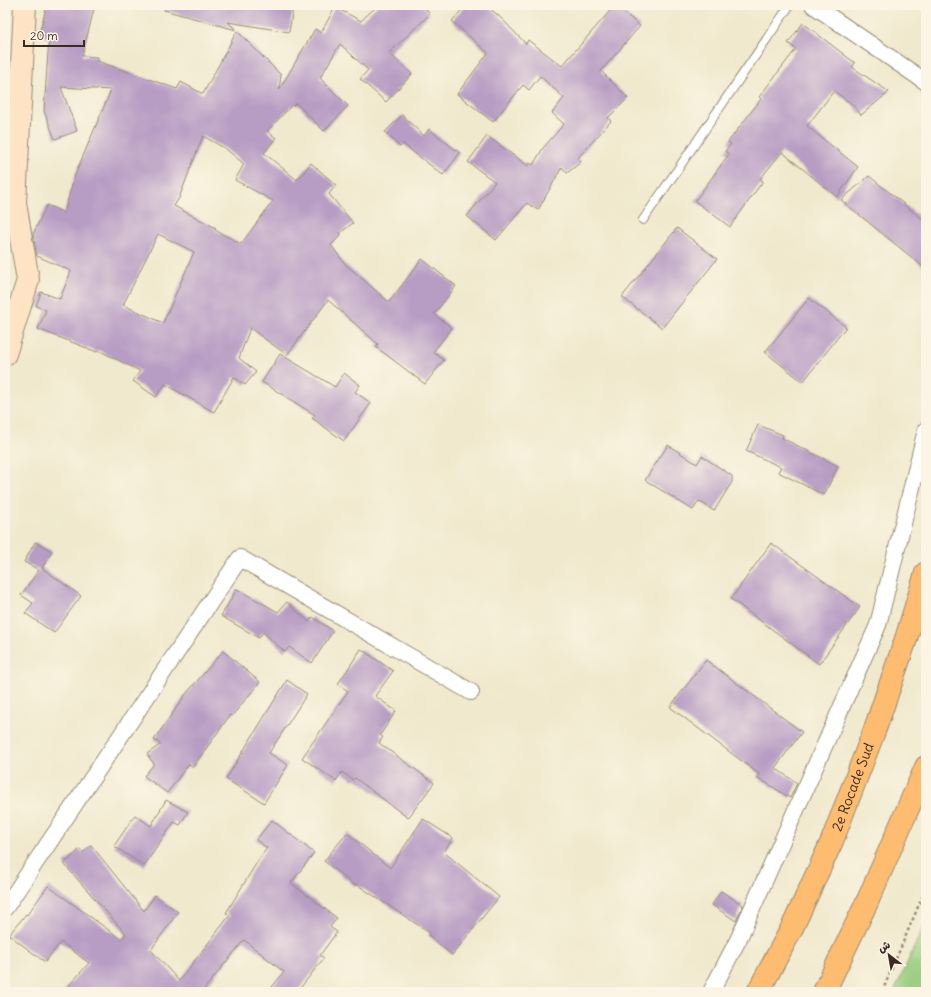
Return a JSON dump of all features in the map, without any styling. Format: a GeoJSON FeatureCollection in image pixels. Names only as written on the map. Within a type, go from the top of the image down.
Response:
{"type":"FeatureCollection","features":[{"type":"Feature","properties":{"kind":"highway","name":"2e Rocade Sud"},"geometry":{"type":"LineString","coordinates":[[758,992],[792,928],[832,842],[875,729],[906,639],[926,573]]}},
{"type":"Feature","properties":{"kind":"highway"},"geometry":{"type":"LineString","coordinates":[[824,992],[868,900],[926,767]]}},
{"type":"Feature","properties":{"kind":"street"},"geometry":{"type":"LineString","coordinates":[[5,354],[28,280],[15,203],[25,5]]}},
{"type":"Feature","properties":{"kind":"street"},"geometry":{"type":"LineString","coordinates":[[814,5],[926,81]]}},
{"type":"Feature","properties":{"kind":"street"},"geometry":{"type":"LineString","coordinates":[[712,992],[739,938],[878,625],[926,430]]}},
{"type":"Feature","properties":{"kind":"street"},"geometry":{"type":"LineString","coordinates":[[5,908],[240,558],[471,692]]}},
{"type":"Feature","properties":{"kind":"lane"},"geometry":{"type":"LineString","coordinates":[[643,220],[790,5]]}},
{"type":"Feature","properties":{"kind":"path"},"geometry":{"type":"LineString","coordinates":[[882,992],[926,888]]}},
{"type":"Feature","properties":{"kind":"green space"},"geometry":{"type":"Polygon","coordinates":[[[926,921],[926,992],[894,992],[926,921]]]}},
{"type":"Feature","properties":{"kind":"building"},"geometry":{"type":"Polygon","coordinates":[[[47,5],[95,5],[82,56],[97,57],[97,61],[177,89],[181,82],[203,94],[237,31],[281,75],[279,90],[315,29],[321,33],[335,7],[361,21],[378,5],[422,5],[430,14],[389,53],[412,74],[386,102],[360,79],[368,70],[340,44],[320,78],[348,106],[324,131],[296,103],[293,106],[292,105],[267,131],[276,138],[264,153],[297,180],[311,163],[336,185],[329,194],[353,223],[340,233],[341,235],[331,245],[345,264],[389,302],[422,259],[456,286],[434,314],[452,328],[433,352],[444,360],[425,384],[376,347],[378,344],[328,300],[287,355],[250,328],[239,358],[256,372],[245,385],[234,377],[214,412],[165,384],[156,397],[133,381],[140,371],[98,350],[97,352],[38,329],[46,310],[36,306],[41,292],[60,299],[71,271],[37,256],[33,234],[47,205],[64,213],[75,175],[111,90],[61,87],[77,131],[55,139],[44,111],[49,38],[39,35],[47,5]],[[203,136],[179,198],[174,206],[216,228],[215,230],[241,244],[273,201],[235,180],[244,164],[226,149],[203,136]],[[158,234],[123,305],[163,323],[194,252],[158,234]]]}},
{"type":"Feature","properties":{"kind":"building"},"geometry":{"type":"Polygon","coordinates":[[[165,5],[273,5],[293,8],[289,32],[228,22],[236,30],[164,10],[165,5]]]}},
{"type":"Feature","properties":{"kind":"building"},"geometry":{"type":"Polygon","coordinates":[[[466,5],[486,5],[526,44],[528,40],[562,66],[615,5],[640,26],[601,71],[628,98],[608,118],[611,121],[578,158],[581,162],[567,173],[562,167],[538,210],[527,203],[496,240],[467,216],[495,182],[468,162],[487,136],[528,166],[529,163],[533,165],[543,148],[564,124],[552,113],[564,98],[540,76],[529,90],[523,85],[493,122],[457,94],[488,53],[452,21],[466,5]]]}},
{"type":"Feature","properties":{"kind":"building"},"geometry":{"type":"Polygon","coordinates":[[[803,23],[855,63],[852,67],[889,92],[861,115],[853,105],[834,91],[807,126],[858,167],[837,197],[782,152],[760,179],[763,181],[730,227],[695,201],[729,154],[725,151],[731,144],[728,142],[761,99],[759,97],[796,49],[788,43],[803,23]]]}},
{"type":"Feature","properties":{"kind":"building"},"geometry":{"type":"Polygon","coordinates":[[[402,115],[424,136],[429,129],[460,153],[443,175],[403,144],[400,147],[385,132],[402,115]]]}},
{"type":"Feature","properties":{"kind":"building"},"geometry":{"type":"Polygon","coordinates":[[[869,176],[926,222],[926,269],[841,200],[869,176]]]}},
{"type":"Feature","properties":{"kind":"building"},"geometry":{"type":"Polygon","coordinates":[[[677,228],[717,259],[662,328],[622,297],[677,228]]]}},
{"type":"Feature","properties":{"kind":"building"},"geometry":{"type":"Polygon","coordinates":[[[809,298],[846,327],[803,382],[765,352],[809,298]]]}},
{"type":"Feature","properties":{"kind":"building"},"geometry":{"type":"Polygon","coordinates":[[[280,354],[335,387],[344,373],[360,385],[355,392],[371,403],[344,441],[312,418],[315,415],[262,382],[280,354]]]}},
{"type":"Feature","properties":{"kind":"building"},"geometry":{"type":"Polygon","coordinates":[[[758,425],[783,435],[782,438],[838,466],[824,495],[778,472],[781,467],[746,451],[758,425]]]}},
{"type":"Feature","properties":{"kind":"building"},"geometry":{"type":"Polygon","coordinates":[[[668,445],[697,464],[702,456],[732,476],[732,482],[714,511],[699,501],[693,510],[645,480],[668,445]]]}},
{"type":"Feature","properties":{"kind":"building"},"geometry":{"type":"Polygon","coordinates":[[[35,542],[52,551],[42,568],[81,596],[54,633],[25,613],[33,603],[21,595],[39,570],[24,562],[35,542]]]}},
{"type":"Feature","properties":{"kind":"building"},"geometry":{"type":"Polygon","coordinates":[[[771,543],[860,607],[819,664],[731,599],[771,543]]]}},
{"type":"Feature","properties":{"kind":"building"},"geometry":{"type":"Polygon","coordinates":[[[237,589],[278,612],[287,602],[309,622],[312,617],[333,631],[312,663],[289,647],[285,652],[263,632],[259,638],[221,616],[237,589]]]}},
{"type":"Feature","properties":{"kind":"building"},"geometry":{"type":"Polygon","coordinates":[[[361,649],[393,671],[375,696],[396,711],[380,735],[383,737],[379,743],[434,783],[408,818],[355,778],[353,780],[342,772],[336,781],[302,758],[348,691],[338,684],[361,649]]]}},
{"type":"Feature","properties":{"kind":"building"},"geometry":{"type":"Polygon","coordinates":[[[223,651],[260,682],[232,716],[230,715],[193,767],[189,764],[167,793],[144,776],[154,764],[147,754],[161,744],[154,740],[185,695],[223,651]]]}},
{"type":"Feature","properties":{"kind":"building"},"geometry":{"type":"Polygon","coordinates":[[[706,660],[802,732],[775,768],[797,783],[790,798],[757,777],[759,774],[670,707],[706,660]]]}},
{"type":"Feature","properties":{"kind":"building"},"geometry":{"type":"Polygon","coordinates":[[[287,680],[307,694],[269,753],[288,765],[264,803],[226,779],[287,680]]]}},
{"type":"Feature","properties":{"kind":"building"},"geometry":{"type":"Polygon","coordinates":[[[166,800],[188,812],[180,825],[174,822],[144,866],[114,846],[135,815],[151,826],[166,800]]]}},
{"type":"Feature","properties":{"kind":"building"},"geometry":{"type":"Polygon","coordinates":[[[423,819],[453,838],[444,852],[499,897],[452,955],[428,935],[430,933],[356,884],[355,886],[324,861],[347,833],[390,868],[423,819]]]}},
{"type":"Feature","properties":{"kind":"building"},"geometry":{"type":"Polygon","coordinates":[[[272,820],[314,853],[291,883],[337,918],[330,927],[337,932],[320,955],[324,958],[297,992],[268,992],[284,972],[244,940],[202,992],[63,992],[89,963],[61,942],[45,962],[9,935],[26,914],[27,915],[48,886],[121,939],[126,934],[64,864],[80,849],[83,853],[91,845],[144,911],[155,895],[178,912],[151,950],[179,981],[230,915],[226,913],[267,848],[256,840],[272,820]]]}},
{"type":"Feature","properties":{"kind":"building"},"geometry":{"type":"Polygon","coordinates":[[[721,891],[743,905],[736,921],[712,905],[721,891]]]}}]}
